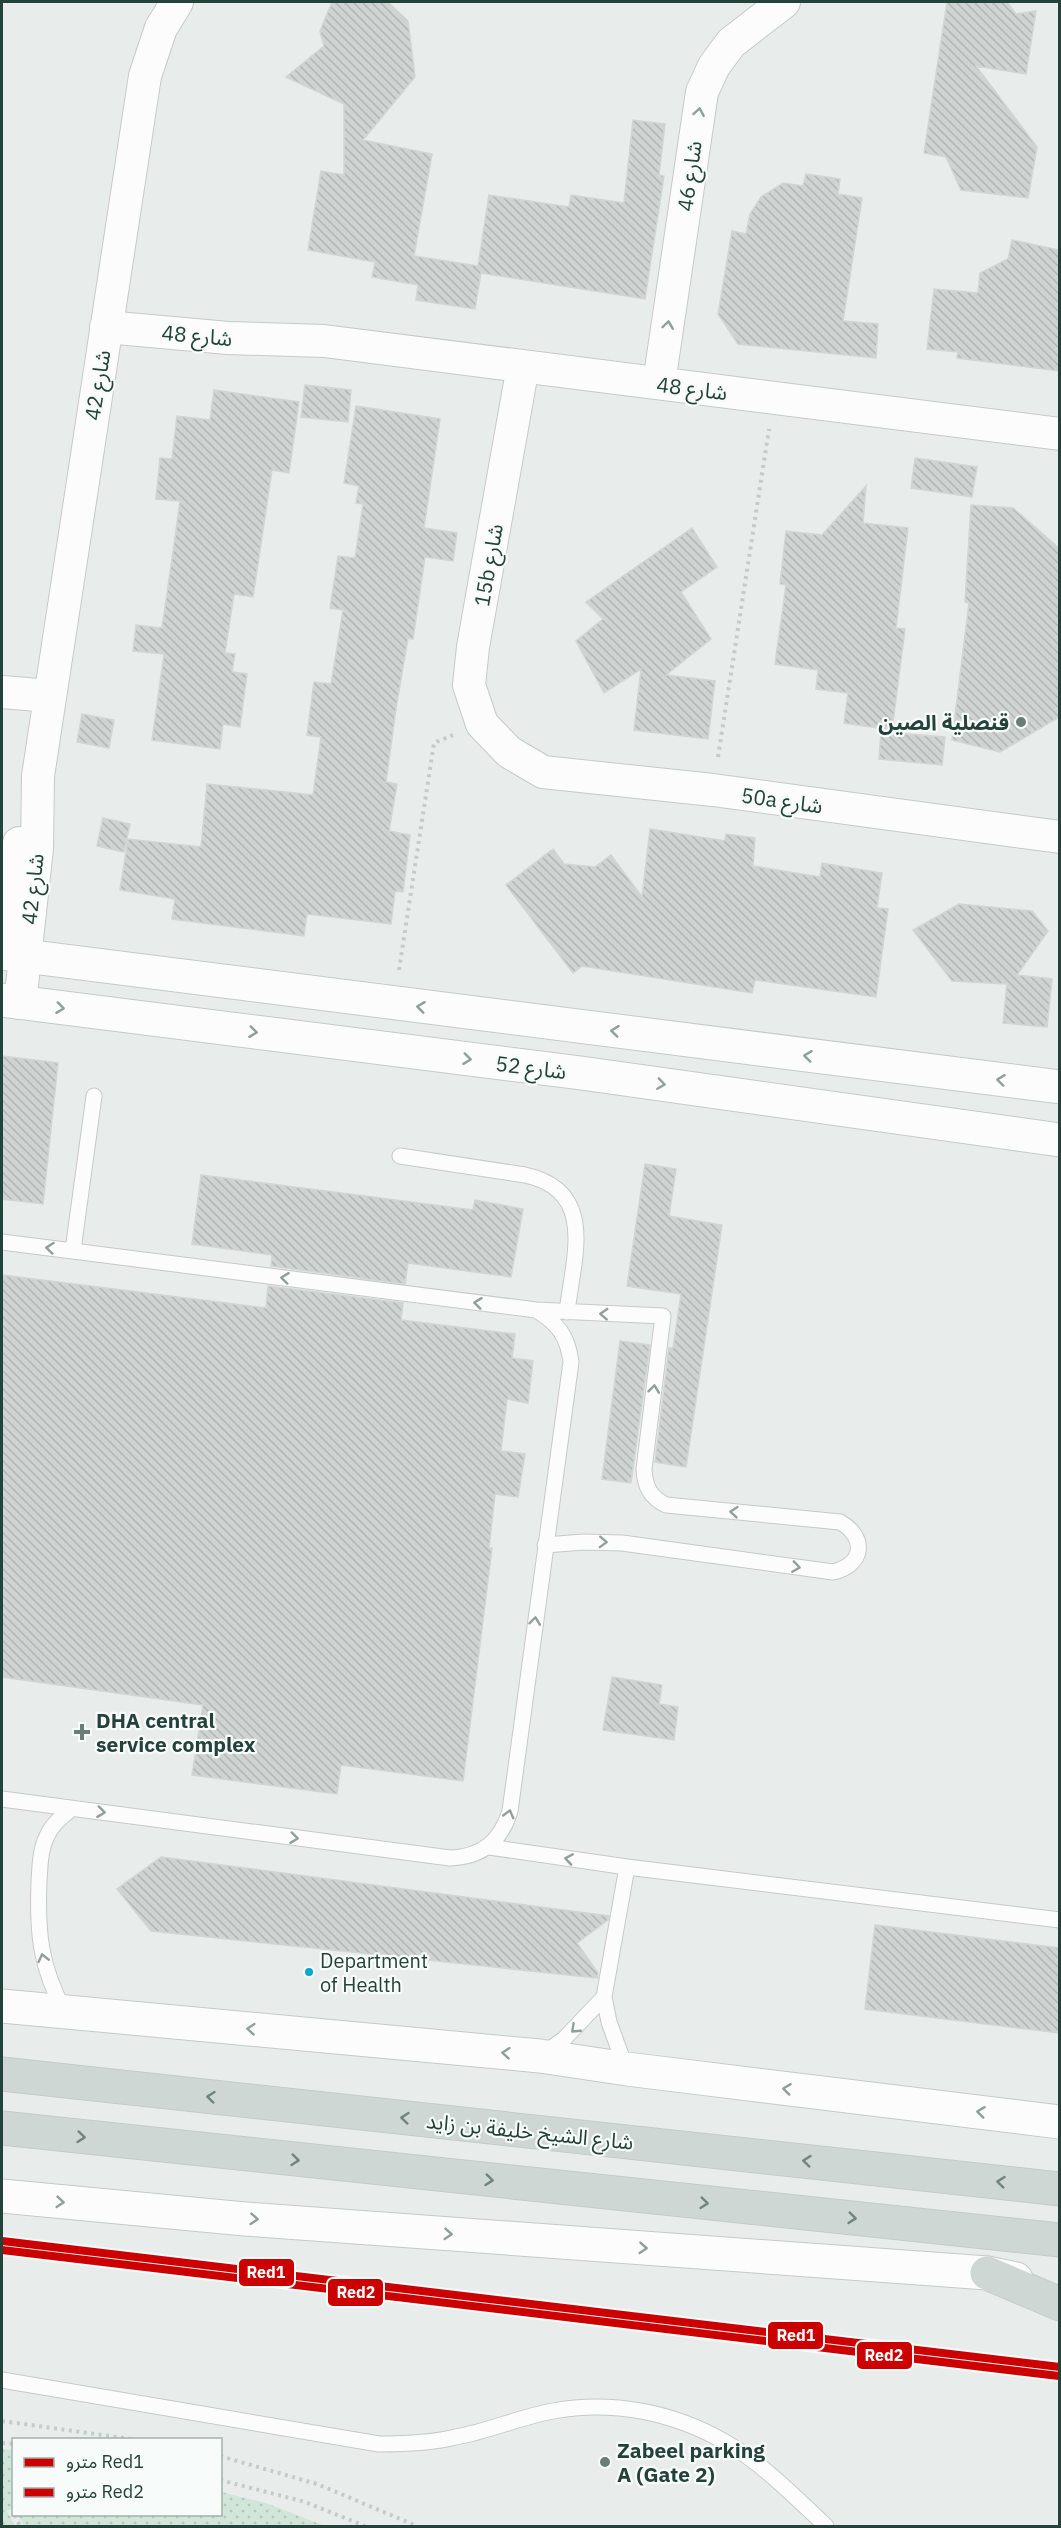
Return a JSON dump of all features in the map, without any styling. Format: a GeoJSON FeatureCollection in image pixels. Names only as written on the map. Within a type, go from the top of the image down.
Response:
{"type":"FeatureCollection","features":[{"type":"Feature","properties":{"kind":"main road"},"geometry":{"type":"LineString","coordinates":[[13,955],[1059,1088]]}},
{"type":"Feature","properties":{"kind":"main road","name":"شارع 52"},"geometry":{"type":"LineString","coordinates":[[11,1001],[581,1073],[1059,1140]]}},
{"type":"Feature","properties":{"kind":"main road"},"geometry":{"type":"LineString","coordinates":[[2,2006],[540,2056],[627,2069],[1059,2122]]}},
{"type":"Feature","properties":{"kind":"main road","name":"شارع الشيخ خليفة بن زايد"},"geometry":{"type":"LineString","coordinates":[[2,2074],[1059,2189]]}},
{"type":"Feature","properties":{"kind":"main road"},"geometry":{"type":"LineString","coordinates":[[2,2128],[1059,2240]]}},
{"type":"Feature","properties":{"kind":"main road"},"geometry":{"type":"LineString","coordinates":[[2,2196],[245,2219],[987,2273],[1059,2288]]}},
{"type":"Feature","properties":{"kind":"main road"},"geometry":{"type":"LineString","coordinates":[[987,2273],[1059,2304]]}},
{"type":"Feature","properties":{"kind":"street","name":"شارع 42"},"geometry":{"type":"LineString","coordinates":[[11,1001],[13,955],[39,824],[38,776],[145,76],[161,28],[177,2]]}},
{"type":"Feature","properties":{"kind":"street","name":"شارع 46"},"geometry":{"type":"LineString","coordinates":[[659,383],[702,92],[714,66],[731,43],[784,2]]}},
{"type":"Feature","properties":{"kind":"street","name":"شارع 48"},"geometry":{"type":"LineString","coordinates":[[108,315],[228,339],[324,341],[1059,434]]}},
{"type":"Feature","properties":{"kind":"street","name":"15b شارع"},"geometry":{"type":"LineString","coordinates":[[509,752],[482,724],[470,685],[473,647],[523,366]]}},
{"type":"Feature","properties":{"kind":"street"},"geometry":{"type":"LineString","coordinates":[[2,692],[48,707]]}},
{"type":"Feature","properties":{"kind":"street"},"geometry":{"type":"LineString","coordinates":[[2,711],[48,707]]}},
{"type":"Feature","properties":{"kind":"street","name":"50a شارع"},"geometry":{"type":"LineString","coordinates":[[509,752],[543,771],[713,790],[1059,837]]}},
{"type":"Feature","properties":{"kind":"street","name":"شارع 42"},"geometry":{"type":"LineString","coordinates":[[2,931],[24,818],[38,776]]}},
{"type":"Feature","properties":{"kind":"lane"},"geometry":{"type":"LineString","coordinates":[[73,1250],[93,1096]]}},
{"type":"Feature","properties":{"kind":"lane"},"geometry":{"type":"LineString","coordinates":[[400,1156],[525,1175],[543,1179],[559,1190],[570,1204],[576,1222],[567,1312]]}},
{"type":"Feature","properties":{"kind":"lane"},"geometry":{"type":"LineString","coordinates":[[2,1242],[536,1310],[663,1316],[644,1469],[649,1491],[656,1500],[666,1505],[829,1519],[850,1528],[857,1538],[858,1550],[854,1561],[845,1569],[833,1572],[622,1543],[584,1542],[545,1545]]}},
{"type":"Feature","properties":{"kind":"lane"},"geometry":{"type":"LineString","coordinates":[[2,1798],[450,1858],[477,1854],[489,1847],[499,1837],[510,1811],[571,1362],[565,1336],[558,1326],[536,1310]]}},
{"type":"Feature","properties":{"kind":"lane"},"geometry":{"type":"LineString","coordinates":[[65,2012],[45,1970],[40,1946],[38,1912],[41,1854],[46,1836],[57,1821],[71,1809]]}},
{"type":"Feature","properties":{"kind":"lane"},"geometry":{"type":"LineString","coordinates":[[489,1847],[627,1867],[1059,1920]]}},
{"type":"Feature","properties":{"kind":"lane"},"geometry":{"type":"LineString","coordinates":[[627,1867],[604,1997],[614,2038],[627,2069]]}},
{"type":"Feature","properties":{"kind":"lane"},"geometry":{"type":"LineString","coordinates":[[540,2056],[564,2039],[604,1997]]}},
{"type":"Feature","properties":{"kind":"lane"},"geometry":{"type":"LineString","coordinates":[[2,2380],[379,2444],[419,2444],[458,2437],[554,2410],[598,2406],[643,2410],[686,2423],[726,2442],[762,2469],[826,2526]]}},
{"type":"Feature","properties":{"kind":"path"},"geometry":{"type":"LineString","coordinates":[[713,790],[774,398]]}},
{"type":"Feature","properties":{"kind":"path"},"geometry":{"type":"LineString","coordinates":[[394,1004],[434,743],[482,724]]}},
{"type":"Feature","properties":{"kind":"path"},"geometry":{"type":"LineString","coordinates":[[2,2421],[130,2438]]}},
{"type":"Feature","properties":{"kind":"path"},"geometry":{"type":"LineString","coordinates":[[222,2457],[317,2484],[417,2526]]}},
{"type":"Feature","properties":{"kind":"path"},"geometry":{"type":"LineString","coordinates":[[222,2481],[304,2502],[365,2526]]}},
{"type":"Feature","properties":{"kind":"green space"},"geometry":{"type":"Polygon","coordinates":[[[2,2449],[12,2450],[12,2508],[7,2511],[15,2526],[2,2526],[2,2449]]]}},
{"type":"Feature","properties":{"kind":"green space"},"geometry":{"type":"Polygon","coordinates":[[[222,2492],[266,2503],[325,2526],[24,2526],[19,2516],[222,2516],[222,2492]]]}},
{"type":"Feature","properties":{"kind":"building"},"geometry":{"type":"Polygon","coordinates":[[[332,2],[388,2],[408,21],[415,77],[363,140],[432,154],[414,256],[478,266],[489,195],[569,207],[571,195],[624,203],[633,120],[665,124],[659,175],[664,176],[645,299],[481,273],[475,309],[416,300],[418,285],[372,277],[375,262],[308,250],[321,171],[344,175],[344,104],[286,77],[324,46],[320,31],[332,2]]]}},
{"type":"Feature","properties":{"kind":"building"},"geometry":{"type":"Polygon","coordinates":[[[947,2],[1007,2],[1016,14],[1036,11],[1026,74],[976,66],[1037,147],[1028,198],[961,190],[946,157],[924,153],[947,2]]]}},
{"type":"Feature","properties":{"kind":"building"},"geometry":{"type":"Polygon","coordinates":[[[806,174],[840,179],[838,194],[862,198],[843,321],[878,324],[876,358],[738,344],[718,314],[732,231],[746,234],[750,214],[761,197],[783,183],[803,186],[806,174]]]}},
{"type":"Feature","properties":{"kind":"building"},"geometry":{"type":"Polygon","coordinates":[[[1012,240],[1059,250],[1059,371],[957,358],[958,352],[927,349],[934,289],[978,293],[980,273],[1008,259],[1012,240]]]}},
{"type":"Feature","properties":{"kind":"building"},"geometry":{"type":"Polygon","coordinates":[[[305,385],[351,390],[348,422],[301,417],[305,385]]]}},
{"type":"Feature","properties":{"kind":"building"},"geometry":{"type":"Polygon","coordinates":[[[214,390],[299,402],[289,473],[272,470],[253,597],[234,594],[225,653],[235,654],[232,672],[247,674],[240,727],[223,724],[220,749],[152,740],[164,654],[133,651],[136,625],[162,628],[174,545],[180,501],[156,499],[160,458],[172,459],[177,416],[210,420],[214,390]]]}},
{"type":"Feature","properties":{"kind":"building"},"geometry":{"type":"Polygon","coordinates":[[[356,406],[440,419],[424,528],[457,533],[453,561],[425,557],[413,639],[408,638],[397,702],[386,782],[397,784],[389,831],[410,835],[403,892],[395,891],[391,924],[307,914],[304,936],[172,919],[175,899],[120,890],[128,839],[201,847],[207,784],[313,795],[321,737],[307,735],[314,682],[331,684],[343,610],[330,608],[338,556],[355,558],[363,504],[356,503],[359,486],[344,483],[356,406]]]}},
{"type":"Feature","properties":{"kind":"building"},"geometry":{"type":"Polygon","coordinates":[[[915,458],[977,467],[972,497],[911,488],[915,458]]]}},
{"type":"Feature","properties":{"kind":"building"},"geometry":{"type":"Polygon","coordinates":[[[866,486],[863,523],[908,528],[896,628],[905,629],[892,730],[844,723],[848,693],[816,689],[818,670],[775,664],[786,585],[780,584],[786,531],[822,535],[866,486]]]}},
{"type":"Feature","properties":{"kind":"building"},"geometry":{"type":"Polygon","coordinates":[[[971,505],[1013,508],[1059,548],[1059,717],[1000,752],[952,740],[969,603],[965,602],[971,505]]]}},
{"type":"Feature","properties":{"kind":"building"},"geometry":{"type":"Polygon","coordinates":[[[692,528],[717,567],[681,592],[711,639],[666,675],[715,681],[708,739],[634,730],[641,669],[604,693],[576,641],[603,619],[586,602],[692,528]]]}},
{"type":"Feature","properties":{"kind":"building"},"geometry":{"type":"Polygon","coordinates":[[[82,714],[114,720],[109,748],[77,742],[82,714]]]}},
{"type":"Feature","properties":{"kind":"building"},"geometry":{"type":"Polygon","coordinates":[[[881,732],[945,737],[942,765],[879,759],[881,732]]]}},
{"type":"Feature","properties":{"kind":"building"},"geometry":{"type":"Polygon","coordinates":[[[103,818],[130,824],[124,852],[97,846],[103,818]]]}},
{"type":"Feature","properties":{"kind":"building"},"geometry":{"type":"Polygon","coordinates":[[[650,829],[725,841],[726,834],[755,838],[753,866],[820,877],[822,863],[882,873],[877,908],[888,909],[876,997],[755,980],[752,993],[582,966],[573,973],[506,885],[553,849],[564,864],[595,867],[611,855],[642,897],[650,829]]]}},
{"type":"Feature","properties":{"kind":"building"},"geometry":{"type":"Polygon","coordinates":[[[959,904],[1032,911],[1048,931],[1017,975],[1052,979],[1047,1027],[1003,1023],[1007,984],[952,981],[913,930],[959,904]]]}},
{"type":"Feature","properties":{"kind":"building"},"geometry":{"type":"Polygon","coordinates":[[[2,1056],[58,1063],[43,1204],[2,1199],[2,1056]]]}},
{"type":"Feature","properties":{"kind":"building"},"geometry":{"type":"Polygon","coordinates":[[[645,1164],[676,1169],[669,1216],[722,1225],[686,1467],[655,1462],[669,1348],[673,1348],[681,1294],[627,1286],[645,1164]]]}},
{"type":"Feature","properties":{"kind":"building"},"geometry":{"type":"Polygon","coordinates":[[[201,1175],[473,1210],[475,1200],[523,1209],[511,1277],[408,1263],[405,1284],[271,1266],[272,1255],[192,1244],[201,1175]]]}},
{"type":"Feature","properties":{"kind":"building"},"geometry":{"type":"Polygon","coordinates":[[[2,1275],[266,1308],[268,1286],[403,1303],[401,1320],[515,1334],[512,1358],[533,1361],[528,1403],[507,1399],[501,1451],[525,1454],[518,1497],[495,1494],[489,1548],[492,1548],[463,1781],[341,1765],[337,1794],[192,1775],[203,1705],[2,1677],[2,1275]]]}},
{"type":"Feature","properties":{"kind":"building"},"geometry":{"type":"Polygon","coordinates":[[[620,1341],[650,1345],[631,1483],[602,1479],[620,1341]]]}},
{"type":"Feature","properties":{"kind":"building"},"geometry":{"type":"Polygon","coordinates":[[[612,1677],[662,1685],[659,1704],[678,1707],[674,1740],[603,1730],[612,1677]]]}},
{"type":"Feature","properties":{"kind":"building"},"geometry":{"type":"Polygon","coordinates":[[[161,1857],[609,1916],[608,1920],[577,1943],[598,1973],[597,1978],[151,1931],[117,1889],[161,1857]]]}},
{"type":"Feature","properties":{"kind":"building"},"geometry":{"type":"Polygon","coordinates":[[[875,1925],[1059,1948],[1059,2033],[865,2009],[875,1925]]]}},
{"type":"Feature","properties":{"kind":"metro line","name":"Red1"},"geometry":{"type":"LineString","coordinates":[[2,2241],[1060,2367]]}},
{"type":"Feature","properties":{"kind":"metro line","name":"Red2"},"geometry":{"type":"LineString","coordinates":[[2,2250],[1059,2376]]}},
{"type":"Feature","properties":{"kind":"place","name":"قنصلية الصين"},"geometry":{"type":"Point","coordinates":[1021,722]}},
{"type":"Feature","properties":{"kind":"place","name":"DHA central service complex"},"geometry":{"type":"Point","coordinates":[82,1732]}},
{"type":"Feature","properties":{"kind":"place","name":"Department of Health"},"geometry":{"type":"Point","coordinates":[309,1972]}},
{"type":"Feature","properties":{"kind":"place","name":"Zabeel parking A (Gate 2)"},"geometry":{"type":"Point","coordinates":[605,2462]}}]}
